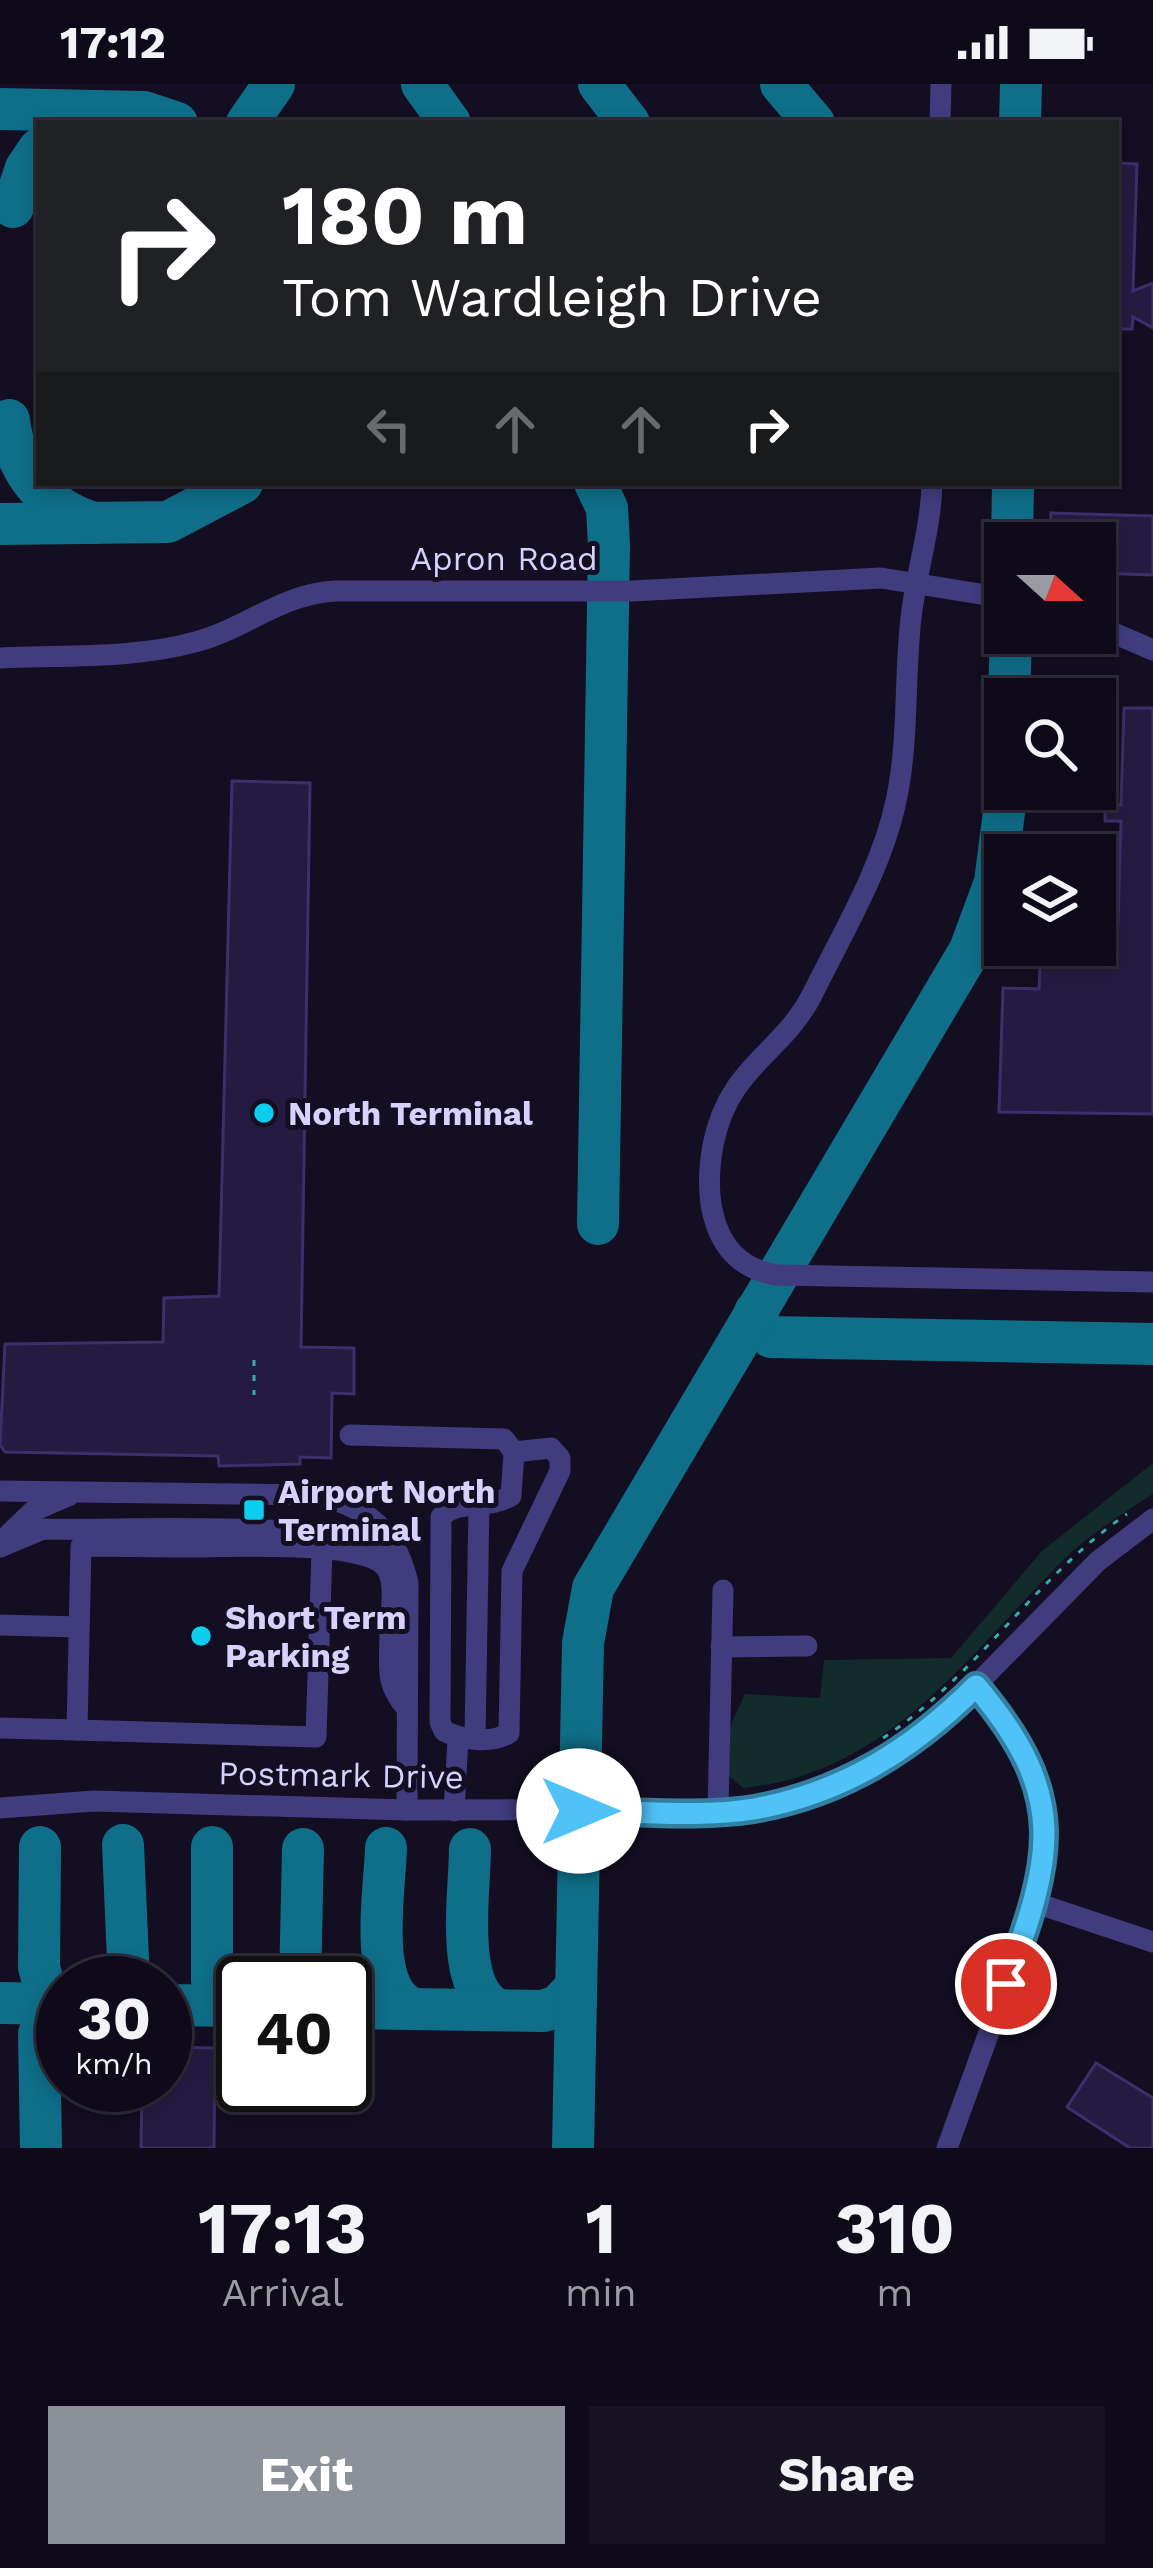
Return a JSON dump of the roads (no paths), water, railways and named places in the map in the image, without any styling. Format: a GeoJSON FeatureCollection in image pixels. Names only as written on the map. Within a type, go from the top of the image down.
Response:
{"type":"FeatureCollection","features":[{"type":"Feature","properties":{"kind":"street"},"geometry":{"type":"LineString","coordinates":[[940,120],[941,84]]}},
{"type":"Feature","properties":{"kind":"street"},"geometry":{"type":"LineString","coordinates":[[932,486],[930,535],[917,582],[902,766],[889,830],[799,1018],[737,1080],[714,1141],[711,1204],[716,1228],[725,1247],[747,1267],[782,1276],[1153,1282]]}},
{"type":"Feature","properties":{"kind":"street","name":"Apron Road"},"geometry":{"type":"LineString","coordinates":[[0,658],[175,647],[213,636],[287,600],[326,591],[624,591],[871,578],[984,594]]}},
{"type":"Feature","properties":{"kind":"street"},"geometry":{"type":"LineString","coordinates":[[1116,634],[1153,650]]}},
{"type":"Feature","properties":{"kind":"street"},"geometry":{"type":"LineString","coordinates":[[350,1435],[504,1438],[514,1452],[512,1496],[450,1508],[441,1517],[440,1722],[444,1731],[466,1738],[500,1739],[509,1733],[512,1571],[560,1471],[560,1458],[551,1448],[514,1452]]}},
{"type":"Feature","properties":{"kind":"street"},"geometry":{"type":"LineString","coordinates":[[0,1491],[317,1495],[351,1503],[375,1519],[402,1556],[408,1583],[406,1810]]}},
{"type":"Feature","properties":{"kind":"street"},"geometry":{"type":"LineString","coordinates":[[0,1546],[32,1511],[88,1491]]}},
{"type":"Feature","properties":{"kind":"street"},"geometry":{"type":"LineString","coordinates":[[454,1810],[466,1738],[479,1506]]}},
{"type":"Feature","properties":{"kind":"street","name":"Postmark Drive"},"geometry":{"type":"LineString","coordinates":[[0,1808],[94,1801],[406,1810],[753,1809],[868,1771],[926,1736],[1143,1514]]}},
{"type":"Feature","properties":{"kind":"street"},"geometry":{"type":"LineString","coordinates":[[0,1546],[43,1529],[328,1532],[383,1544],[402,1556]]}},
{"type":"Feature","properties":{"kind":"street"},"geometry":{"type":"LineString","coordinates":[[77,1730],[81,1546],[322,1550],[374,1556],[391,1577],[389,1688],[407,1709]]}},
{"type":"Feature","properties":{"kind":"street"},"geometry":{"type":"LineString","coordinates":[[0,1728],[316,1737],[322,1550]]}},
{"type":"Feature","properties":{"kind":"street"},"geometry":{"type":"LineString","coordinates":[[718,1810],[723,1590]]}},
{"type":"Feature","properties":{"kind":"street"},"geometry":{"type":"LineString","coordinates":[[0,1625],[80,1627]]}},
{"type":"Feature","properties":{"kind":"street"},"geometry":{"type":"LineString","coordinates":[[721,1647],[807,1646]]}},
{"type":"Feature","properties":{"kind":"street"},"geometry":{"type":"LineString","coordinates":[[947,2148],[1036,1903],[1043,1862],[1041,1793],[1016,1735],[976,1686]]}},
{"type":"Feature","properties":{"kind":"street"},"geometry":{"type":"LineString","coordinates":[[1036,1903],[1153,1942]]}},
{"type":"Feature","properties":{"kind":"place","name":"North Terminal"},"geometry":{"type":"Point","coordinates":[264,1113]}},
{"type":"Feature","properties":{"kind":"place","name":"Airport North Terminal"},"geometry":{"type":"Point","coordinates":[254,1510]}},
{"type":"Feature","properties":{"kind":"place","name":"Short Term Parking"},"geometry":{"type":"Point","coordinates":[201,1636]}}]}
